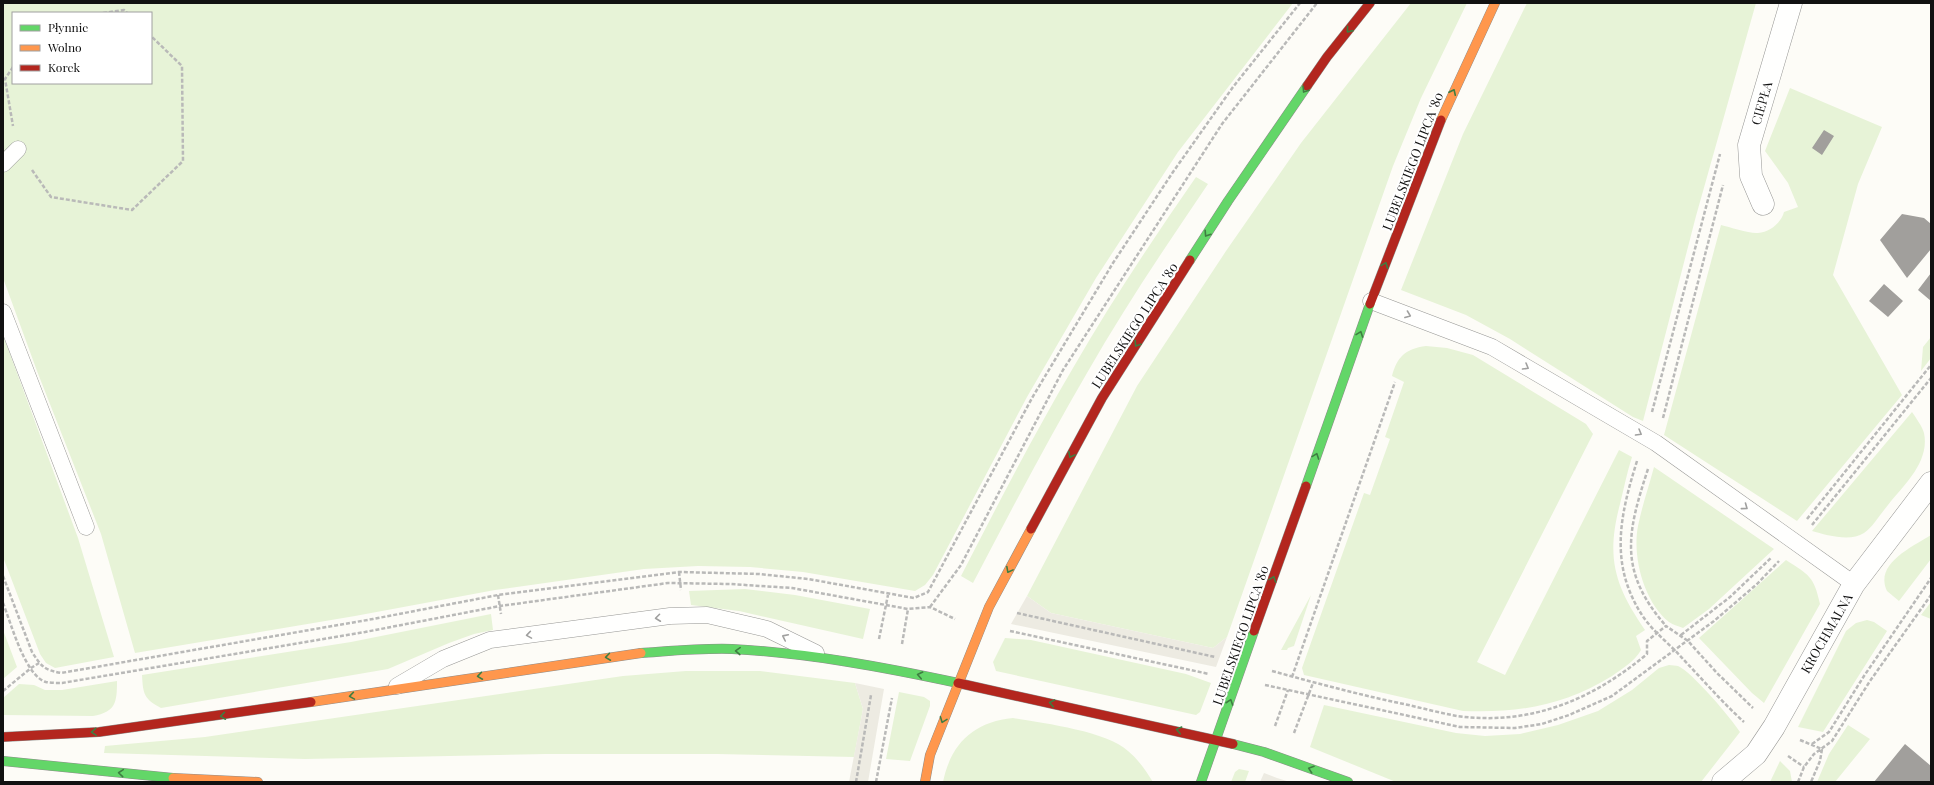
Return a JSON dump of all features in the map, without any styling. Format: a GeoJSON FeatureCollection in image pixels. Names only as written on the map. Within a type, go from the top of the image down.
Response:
{"type":"FeatureCollection","features":[{"type":"Feature","properties":{"kind":"main road","name":"LUBELSKIEGO LIPCA '80"},"geometry":{"type":"LineString","coordinates":[[925,782],[930,755],[989,607],[1102,398],[1228,201],[1327,57],[1370,3]]}},
{"type":"Feature","properties":{"kind":"main road","name":"LUBELSKIEGO LIPCA '80"},"geometry":{"type":"LineString","coordinates":[[1201,782],[1371,301],[1444,112],[1495,3]]}},
{"type":"Feature","properties":{"kind":"main road"},"geometry":{"type":"LineString","coordinates":[[3,737],[99,732],[227,716],[638,653],[699,649],[754,651],[832,660],[897,670],[1217,738],[1264,752],[1348,782]]}},
{"type":"Feature","properties":{"kind":"main road"},"geometry":{"type":"LineString","coordinates":[[3,761],[174,778],[258,782]]}},
{"type":"Feature","properties":{"kind":"street","name":"CIEPŁA"},"geometry":{"type":"LineString","coordinates":[[1763,204],[1751,176],[1749,146],[1791,3]]}},
{"type":"Feature","properties":{"kind":"street","name":"KROCHMALNA"},"geometry":{"type":"LineString","coordinates":[[1723,782],[1765,740],[1854,584],[1931,482]]}},
{"type":"Feature","properties":{"kind":"street"},"geometry":{"type":"LineString","coordinates":[[1750,782],[1765,740]]}},
{"type":"Feature","properties":{"kind":"lane"},"geometry":{"type":"LineString","coordinates":[[3,164],[18,149]]}},
{"type":"Feature","properties":{"kind":"lane"},"geometry":{"type":"LineString","coordinates":[[1371,301],[1492,347],[1650,440],[1854,584]]}},
{"type":"Feature","properties":{"kind":"lane"},"geometry":{"type":"LineString","coordinates":[[3,312],[86,527]]}},
{"type":"Feature","properties":{"kind":"lane"},"geometry":{"type":"LineString","coordinates":[[390,690],[443,659],[490,640],[670,616],[707,615],[767,629],[832,660]]}},
{"type":"Feature","properties":{"kind":"path"},"geometry":{"type":"LineString","coordinates":[[3,576],[32,652],[39,663],[48,671],[61,673],[373,619],[498,595],[679,572],[752,574],[808,579],[888,595],[914,598],[928,592],[1032,398],[1113,263],[1233,87],[1300,3]]}},
{"type":"Feature","properties":{"kind":"path"},"geometry":{"type":"LineString","coordinates":[[930,607],[961,565],[1067,363],[1222,124],[1317,3]]}},
{"type":"Feature","properties":{"kind":"path"},"geometry":{"type":"LineString","coordinates":[[110,12],[124,10],[126,12]]}},
{"type":"Feature","properties":{"kind":"path"},"geometry":{"type":"LineString","coordinates":[[12,68],[5,79],[18,149],[51,197],[132,210],[183,161],[182,66],[152,37]]}},
{"type":"Feature","properties":{"kind":"path"},"geometry":{"type":"LineString","coordinates":[[1722,148],[1650,440],[1631,527],[1630,544],[1635,574],[1639,586],[1652,610],[1666,626],[1673,632],[1681,635],[1730,686],[1765,740]]}},
{"type":"Feature","properties":{"kind":"path"},"geometry":{"type":"LineString","coordinates":[[1724,179],[1650,440],[1623,512],[1620,548],[1625,582],[1642,616],[1736,715],[1765,740],[1804,767]]}},
{"type":"Feature","properties":{"kind":"path"},"geometry":{"type":"LineString","coordinates":[[1681,635],[1730,597],[1790,539],[1931,365]]}},
{"type":"Feature","properties":{"kind":"path"},"geometry":{"type":"LineString","coordinates":[[1292,677],[1395,382]]}},
{"type":"Feature","properties":{"kind":"path"},"geometry":{"type":"LineString","coordinates":[[1812,744],[1829,732],[1872,664],[1931,578]]}},
{"type":"Feature","properties":{"kind":"path"},"geometry":{"type":"LineString","coordinates":[[879,640],[888,595]]}},
{"type":"Feature","properties":{"kind":"path"},"geometry":{"type":"LineString","coordinates":[[1798,782],[1804,767],[1814,754],[1832,741],[1870,681],[1931,595]]}},
{"type":"Feature","properties":{"kind":"path"},"geometry":{"type":"LineString","coordinates":[[3,603],[22,654],[31,668]]}},
{"type":"Feature","properties":{"kind":"path"},"geometry":{"type":"LineString","coordinates":[[900,651],[908,609]]}},
{"type":"Feature","properties":{"kind":"path"},"geometry":{"type":"LineString","coordinates":[[1017,613],[1220,658]]}},
{"type":"Feature","properties":{"kind":"path"},"geometry":{"type":"LineString","coordinates":[[1272,671],[1313,683],[1456,715],[1495,718],[1518,716],[1554,708],[1578,699],[1611,682],[1647,654],[1647,641],[1666,626]]}},
{"type":"Feature","properties":{"kind":"path"},"geometry":{"type":"LineString","coordinates":[[1008,631],[1213,674]]}},
{"type":"Feature","properties":{"kind":"path"},"geometry":{"type":"LineString","coordinates":[[1267,685],[1460,727],[1515,728],[1542,724],[1592,706],[1612,696],[1674,650]]}},
{"type":"Feature","properties":{"kind":"path"},"geometry":{"type":"LineString","coordinates":[[3,691],[39,663]]}},
{"type":"Feature","properties":{"kind":"path"},"geometry":{"type":"LineString","coordinates":[[1292,737],[1313,683]]}},
{"type":"Feature","properties":{"kind":"path"},"geometry":{"type":"LineString","coordinates":[[1276,721],[1288,690]]}},
{"type":"Feature","properties":{"kind":"path"},"geometry":{"type":"LineString","coordinates":[[876,782],[893,691]]}},
{"type":"Feature","properties":{"kind":"path"},"geometry":{"type":"LineString","coordinates":[[856,782],[871,694]]}},
{"type":"Feature","properties":{"kind":"path"},"geometry":{"type":"LineString","coordinates":[[1765,740],[1791,736],[1822,749]]}},
{"type":"Feature","properties":{"kind":"path"},"geometry":{"type":"LineString","coordinates":[[1811,782],[1820,761],[1822,749]]}},
{"type":"Feature","properties":{"kind":"green space"},"geometry":{"type":"Polygon","coordinates":[[[3,3],[1293,3],[1178,152],[1096,278],[1027,397],[933,575],[925,585],[915,591],[803,572],[750,567],[698,566],[644,569],[495,590],[355,616],[135,653],[101,534],[37,371],[3,278],[3,3]]]}},
{"type":"Feature","properties":{"kind":"green space"},"geometry":{"type":"Polygon","coordinates":[[[1411,3],[1467,3],[1421,98],[1393,166],[1227,637],[1213,648],[1051,613],[1027,596],[1137,386],[1226,251],[1301,143],[1411,3]]]}},
{"type":"Feature","properties":{"kind":"green space"},"geometry":{"type":"Polygon","coordinates":[[[1527,3],[1756,3],[1696,216],[1643,421],[1633,417],[1510,339],[1466,315],[1401,290],[1463,134],[1527,3]]]}},
{"type":"Feature","properties":{"kind":"green space"},"geometry":{"type":"Polygon","coordinates":[[[1790,88],[1882,127],[1858,184],[1833,275],[1902,395],[1797,521],[1664,435],[1721,225],[1750,232],[1758,233],[1767,231],[1778,223],[1784,212],[1798,207],[1788,183],[1765,151],[1790,88]]]}},
{"type":"Feature","properties":{"kind":"green space"},"geometry":{"type":"Polygon","coordinates":[[[1196,177],[1208,184],[1146,277],[1101,349],[1043,451],[973,583],[961,576],[1044,419],[1087,343],[1117,295],[1196,177]]]}},
{"type":"Feature","properties":{"kind":"green space"},"geometry":{"type":"Polygon","coordinates":[[[3,335],[78,538],[114,657],[55,668],[46,663],[40,654],[3,557],[3,335]]]}},
{"type":"Feature","properties":{"kind":"green space"},"geometry":{"type":"Polygon","coordinates":[[[1931,337],[1931,358],[1921,371],[1923,347],[1931,337]]]}},
{"type":"Feature","properties":{"kind":"green space"},"geometry":{"type":"Polygon","coordinates":[[[1426,346],[1447,348],[1473,355],[1586,424],[1593,434],[1477,662],[1505,675],[1619,450],[1632,457],[1616,523],[1614,555],[1616,570],[1626,599],[1645,630],[1636,636],[1641,650],[1635,658],[1612,676],[1594,686],[1558,701],[1540,706],[1503,711],[1463,711],[1304,675],[1302,668],[1364,493],[1370,495],[1390,439],[1385,437],[1404,382],[1392,376],[1394,369],[1399,359],[1407,352],[1426,346]]]}},
{"type":"Feature","properties":{"kind":"green space"},"geometry":{"type":"Polygon","coordinates":[[[1912,412],[1924,433],[1925,444],[1923,454],[1908,481],[1885,508],[1874,524],[1864,533],[1852,537],[1838,537],[1812,531],[1912,412]]]}},
{"type":"Feature","properties":{"kind":"green space"},"geometry":{"type":"Polygon","coordinates":[[[1654,467],[1774,549],[1709,609],[1683,628],[1669,622],[1653,603],[1642,578],[1639,565],[1637,551],[1638,526],[1654,467]]]}},
{"type":"Feature","properties":{"kind":"green space"},"geometry":{"type":"Polygon","coordinates":[[[1931,535],[1931,559],[1899,601],[1887,591],[1884,581],[1886,573],[1890,565],[1897,557],[1931,535]]]}},
{"type":"Feature","properties":{"kind":"green space"},"geometry":{"type":"Polygon","coordinates":[[[1786,560],[1805,573],[1813,582],[1820,604],[1764,703],[1752,693],[1699,638],[1786,560]]]}},
{"type":"Feature","properties":{"kind":"green space"},"geometry":{"type":"Polygon","coordinates":[[[745,589],[795,595],[870,609],[863,639],[739,611],[691,605],[689,591],[745,589]]]}},
{"type":"Feature","properties":{"kind":"green space"},"geometry":{"type":"Polygon","coordinates":[[[1311,595],[1294,646],[1288,648],[1287,650],[1281,650],[1311,595]]]}},
{"type":"Feature","properties":{"kind":"green space"},"geometry":{"type":"Polygon","coordinates":[[[1931,602],[1931,619],[1921,615],[1931,602]]]}},
{"type":"Feature","properties":{"kind":"green space"},"geometry":{"type":"Polygon","coordinates":[[[491,614],[493,630],[474,634],[449,643],[388,669],[161,708],[148,699],[143,687],[142,675],[351,642],[491,614]]]}},
{"type":"Feature","properties":{"kind":"green space"},"geometry":{"type":"Polygon","coordinates":[[[1867,620],[1874,622],[1887,631],[1823,732],[1798,727],[1846,631],[1856,623],[1867,620]]]}},
{"type":"Feature","properties":{"kind":"green space"},"geometry":{"type":"Polygon","coordinates":[[[3,630],[17,667],[3,679],[3,630]]]}},
{"type":"Feature","properties":{"kind":"green space"},"geometry":{"type":"Polygon","coordinates":[[[1005,638],[1031,640],[1186,674],[1211,683],[1200,712],[1196,715],[996,671],[993,662],[1005,638]]]}},
{"type":"Feature","properties":{"kind":"green space"},"geometry":{"type":"Polygon","coordinates":[[[1669,665],[1678,666],[1692,677],[1720,707],[1740,732],[1701,782],[1396,782],[1310,747],[1324,705],[1456,733],[1485,736],[1520,734],[1558,725],[1598,711],[1632,690],[1659,668],[1669,665]]]}},
{"type":"Feature","properties":{"kind":"green space"},"geometry":{"type":"Polygon","coordinates":[[[686,671],[760,671],[855,683],[863,709],[854,757],[717,754],[546,754],[305,759],[104,753],[105,746],[205,737],[623,676],[686,671]]]}},
{"type":"Feature","properties":{"kind":"green space"},"geometry":{"type":"Polygon","coordinates":[[[117,681],[114,705],[111,709],[101,714],[93,716],[3,715],[3,698],[19,684],[34,685],[45,690],[62,690],[117,681]]]}},
{"type":"Feature","properties":{"kind":"green space"},"geometry":{"type":"Polygon","coordinates":[[[899,692],[924,697],[930,701],[930,706],[910,761],[886,759],[899,692]]]}},
{"type":"Feature","properties":{"kind":"green space"},"geometry":{"type":"Polygon","coordinates":[[[1013,718],[1057,725],[1105,738],[1118,744],[1132,754],[1142,765],[1153,782],[943,782],[952,756],[966,737],[987,724],[1013,718]]]}},
{"type":"Feature","properties":{"kind":"green space"},"geometry":{"type":"Polygon","coordinates":[[[1848,725],[1870,739],[1835,782],[1817,782],[1829,754],[1848,725]]]}},
{"type":"Feature","properties":{"kind":"green space"},"geometry":{"type":"Polygon","coordinates":[[[1780,761],[1790,771],[1792,782],[1770,782],[1780,761]]]}},
{"type":"Feature","properties":{"kind":"green space"},"geometry":{"type":"Polygon","coordinates":[[[1239,769],[1249,771],[1245,782],[1231,782],[1235,772],[1239,769]]]}},
{"type":"Feature","properties":{"kind":"shaded area"},"geometry":{"type":"Polygon","coordinates":[[[1027,596],[1051,613],[1213,648],[1227,637],[1216,667],[1011,624],[1027,596]]]}},
{"type":"Feature","properties":{"kind":"shaded area"},"geometry":{"type":"Polygon","coordinates":[[[855,683],[884,689],[868,782],[849,782],[863,709],[855,683]]]}},
{"type":"Feature","properties":{"kind":"shaded area"},"geometry":{"type":"Polygon","coordinates":[[[1264,773],[1277,778],[1290,782],[1260,782],[1264,773]]]}},
{"type":"Feature","properties":{"kind":"building"},"geometry":{"type":"Polygon","coordinates":[[[1824,130],[1834,136],[1822,155],[1812,148],[1824,130]]]}},
{"type":"Feature","properties":{"kind":"building"},"geometry":{"type":"Polygon","coordinates":[[[1902,214],[1924,218],[1931,224],[1931,249],[1907,278],[1880,240],[1902,214]]]}},
{"type":"Feature","properties":{"kind":"building"},"geometry":{"type":"Polygon","coordinates":[[[1931,273],[1931,301],[1918,290],[1931,273]]]}},
{"type":"Feature","properties":{"kind":"building"},"geometry":{"type":"Polygon","coordinates":[[[1884,284],[1903,301],[1888,317],[1869,301],[1884,284]]]}},
{"type":"Feature","properties":{"kind":"building"},"geometry":{"type":"Polygon","coordinates":[[[1905,744],[1931,766],[1931,782],[1874,782],[1905,744]]]}},
{"type":"Feature","properties":{"kind":"traffic: fast"},"geometry":{"type":"LineString","coordinates":[[1190,260],[1228,201],[1307,86]]}},
{"type":"Feature","properties":{"kind":"traffic: fast"},"geometry":{"type":"LineString","coordinates":[[1306,486],[1370,304]]}},
{"type":"Feature","properties":{"kind":"traffic: fast"},"geometry":{"type":"LineString","coordinates":[[1201,782],[1254,631]]}},
{"type":"Feature","properties":{"kind":"traffic: fast"},"geometry":{"type":"LineString","coordinates":[[641,653],[709,649],[760,651],[817,657],[958,683]]}},
{"type":"Feature","properties":{"kind":"traffic: fast"},"geometry":{"type":"LineString","coordinates":[[1233,744],[1264,752],[1348,782]]}},
{"type":"Feature","properties":{"kind":"traffic: fast"},"geometry":{"type":"LineString","coordinates":[[3,761],[173,778]]}},
{"type":"Feature","properties":{"kind":"traffic: slow"},"geometry":{"type":"LineString","coordinates":[[1441,120],[1495,3]]}},
{"type":"Feature","properties":{"kind":"traffic: slow"},"geometry":{"type":"LineString","coordinates":[[925,782],[930,755],[989,607],[1031,529]]}},
{"type":"Feature","properties":{"kind":"traffic: slow"},"geometry":{"type":"LineString","coordinates":[[311,702],[641,653]]}},
{"type":"Feature","properties":{"kind":"traffic: slow"},"geometry":{"type":"LineString","coordinates":[[173,778],[258,782]]}},
{"type":"Feature","properties":{"kind":"traffic: jam"},"geometry":{"type":"LineString","coordinates":[[1307,86],[1327,57],[1370,3]]}},
{"type":"Feature","properties":{"kind":"traffic: jam"},"geometry":{"type":"LineString","coordinates":[[1370,304],[1441,120]]}},
{"type":"Feature","properties":{"kind":"traffic: jam"},"geometry":{"type":"LineString","coordinates":[[1031,529],[1102,398],[1190,260]]}},
{"type":"Feature","properties":{"kind":"traffic: jam"},"geometry":{"type":"LineString","coordinates":[[1254,631],[1306,486]]}},
{"type":"Feature","properties":{"kind":"traffic: jam"},"geometry":{"type":"LineString","coordinates":[[958,683],[1233,744]]}},
{"type":"Feature","properties":{"kind":"traffic: jam"},"geometry":{"type":"LineString","coordinates":[[3,737],[99,732],[311,702]]}}]}
